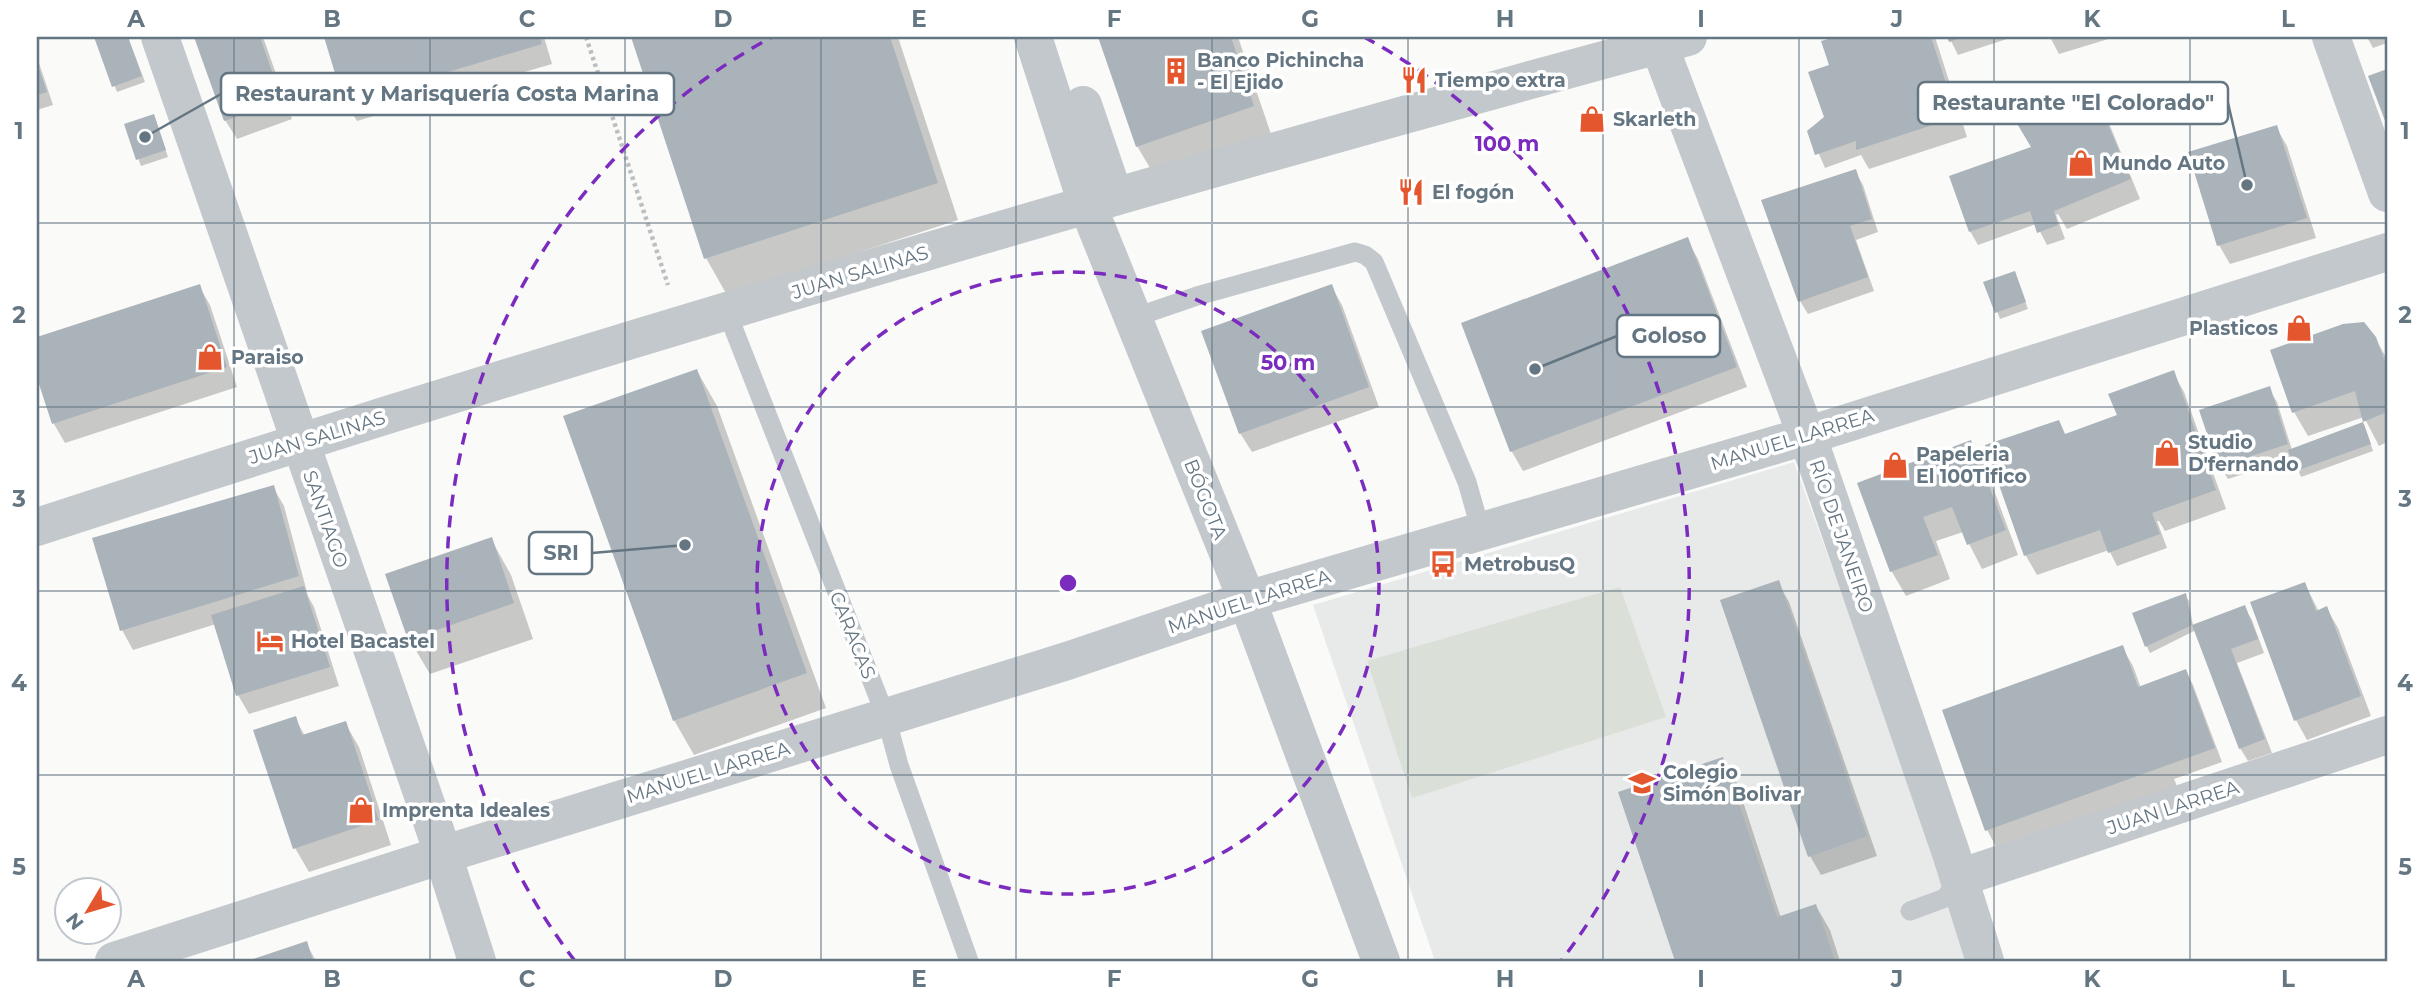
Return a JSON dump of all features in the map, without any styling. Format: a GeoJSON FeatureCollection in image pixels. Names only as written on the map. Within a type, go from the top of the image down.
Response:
{"type":"FeatureCollection","features":[{"type":"Feature","properties":{"kind":"street","name":"SANTIAGO"},"geometry":{"type":"LineString","coordinates":[[160,37],[299,441],[433,868],[477,961]]}},
{"type":"Feature","properties":{"kind":"street","name":"BÓGOTA"},"geometry":{"type":"LineString","coordinates":[[1033,37],[1100,200]]}},
{"type":"Feature","properties":{"kind":"street","name":"BÓGOTA"},"geometry":{"type":"LineString","coordinates":[[1060,37],[1100,200],[1133,318],[1247,600],[1381,961]]}},
{"type":"Feature","properties":{"kind":"street"},"geometry":{"type":"LineString","coordinates":[[2331,37],[2387,193]]}},
{"type":"Feature","properties":{"kind":"street","name":"JUAN SALINAS"},"geometry":{"type":"LineString","coordinates":[[37,527],[299,441],[1100,200],[1668,39]]}},
{"type":"Feature","properties":{"kind":"street","name":"RÍO DE JANEIRO"},"geometry":{"type":"LineString","coordinates":[[1668,39],[1959,878],[1985,961]]}},
{"type":"Feature","properties":{"kind":"street","name":"MANUEL LARREA"},"geometry":{"type":"LineString","coordinates":[[114,961],[433,868],[1247,600],[1806,436],[2387,252]]}},
{"type":"Feature","properties":{"kind":"street","name":"JUAN LARREA"},"geometry":{"type":"LineString","coordinates":[[1959,878],[2387,736]]}},
{"type":"Feature","properties":{"kind":"lane"},"geometry":{"type":"LineString","coordinates":[[1133,318],[1197,296],[1355,252],[1365,255],[1374,262],[1467,482],[1481,531]]}},
{"type":"Feature","properties":{"kind":"lane","name":"CARACAS"},"geometry":{"type":"LineString","coordinates":[[727,312],[886,717],[899,765],[969,961]]}},
{"type":"Feature","properties":{"kind":"lane"},"geometry":{"type":"LineString","coordinates":[[1910,911],[1945,898],[1959,878]]}},
{"type":"Feature","properties":{"kind":"path"},"geometry":{"type":"LineString","coordinates":[[586,37],[670,290]]}},
{"type":"Feature","properties":{"kind":"shaded area","name":"Colegio Simón Bolivar"},"geometry":{"type":"Polygon","coordinates":[[[1794,462],[1975,961],[1435,961],[1313,605],[1794,462]]]}},
{"type":"Feature","properties":{"kind":"shaded area"},"geometry":{"type":"Polygon","coordinates":[[[1620,587],[1666,717],[1412,798],[1367,661],[1620,587]]]}},
{"type":"Feature","properties":{"kind":"building"},"geometry":{"type":"Polygon","coordinates":[[[94,37],[128,37],[142,76],[112,87],[94,37]]]}},
{"type":"Feature","properties":{"kind":"building"},"geometry":{"type":"Polygon","coordinates":[[[194,37],[260,37],[282,100],[224,121],[194,37]]]}},
{"type":"Feature","properties":{"kind":"building"},"geometry":{"type":"Polygon","coordinates":[[[324,37],[540,37],[542,44],[344,103],[324,37]]]}},
{"type":"Feature","properties":{"kind":"building"},"geometry":{"type":"Polygon","coordinates":[[[631,37],[890,37],[938,183],[704,259],[631,37]]]}},
{"type":"Feature","properties":{"kind":"building","name":"Banco Pichincha - El Ejido"},"geometry":{"type":"Polygon","coordinates":[[[1098,37],[1231,37],[1254,106],[1136,147],[1098,37]]]}},
{"type":"Feature","properties":{"kind":"building"},"geometry":{"type":"Polygon","coordinates":[[[1835,37],[1931,37],[1957,117],[1856,150],[1856,141],[1815,155],[1807,131],[1824,117],[1808,72],[1829,65],[1821,41],[1835,37]]]}},
{"type":"Feature","properties":{"kind":"building"},"geometry":{"type":"Polygon","coordinates":[[[1947,37],[1964,37],[1949,42],[1947,37]]]}},
{"type":"Feature","properties":{"kind":"building"},"geometry":{"type":"Polygon","coordinates":[[[37,63],[47,92],[37,95],[37,63]]]}},
{"type":"Feature","properties":{"kind":"building"},"geometry":{"type":"Polygon","coordinates":[[[2387,69],[2387,126],[2368,76],[2387,69]]]}},
{"type":"Feature","properties":{"kind":"building"},"geometry":{"type":"Polygon","coordinates":[[[2093,89],[2131,179],[2054,211],[2058,225],[2037,233],[2030,211],[1969,232],[1949,176],[2031,147],[2016,122],[2093,89]]]}},
{"type":"Feature","properties":{"kind":"building"},"geometry":{"type":"Polygon","coordinates":[[[154,114],[166,150],[136,160],[124,124],[154,114]]]}},
{"type":"Feature","properties":{"kind":"building"},"geometry":{"type":"Polygon","coordinates":[[[2277,125],[2307,218],[2217,246],[2188,152],[2277,125]]]}},
{"type":"Feature","properties":{"kind":"building"},"geometry":{"type":"Polygon","coordinates":[[[1856,169],[1872,219],[1850,226],[1868,277],[1798,302],[1761,200],[1856,169]]]}},
{"type":"Feature","properties":{"kind":"building"},"geometry":{"type":"Polygon","coordinates":[[[1688,237],[1737,367],[1510,452],[1461,323],[1688,237]]]}},
{"type":"Feature","properties":{"kind":"building"},"geometry":{"type":"Polygon","coordinates":[[[2015,271],[2026,302],[1995,313],[1983,282],[2015,271]]]}},
{"type":"Feature","properties":{"kind":"building"},"geometry":{"type":"Polygon","coordinates":[[[200,284],[227,367],[52,424],[37,378],[37,337],[200,284]]]}},
{"type":"Feature","properties":{"kind":"building"},"geometry":{"type":"Polygon","coordinates":[[[1332,284],[1369,387],[1239,434],[1201,331],[1332,284]]]}},
{"type":"Feature","properties":{"kind":"building"},"geometry":{"type":"Polygon","coordinates":[[[2364,322],[2376,337],[2387,367],[2387,412],[2363,422],[2355,391],[2292,413],[2270,350],[2343,324],[2364,322]]]}},
{"type":"Feature","properties":{"kind":"building"},"geometry":{"type":"Polygon","coordinates":[[[697,369],[807,673],[673,721],[563,416],[697,369]]]}},
{"type":"Feature","properties":{"kind":"building"},"geometry":{"type":"Polygon","coordinates":[[[2174,370],[2216,490],[2152,513],[2160,534],[2108,553],[2100,530],[2024,556],[1985,445],[2059,420],[2065,434],[2117,415],[2108,394],[2174,370]]]}},
{"type":"Feature","properties":{"kind":"building"},"geometry":{"type":"Polygon","coordinates":[[[2270,386],[2288,444],[2218,467],[2199,410],[2270,386]]]}},
{"type":"Feature","properties":{"kind":"building"},"geometry":{"type":"Polygon","coordinates":[[[2363,422],[2371,444],[2296,471],[2288,450],[2363,422]]]}},
{"type":"Feature","properties":{"kind":"building"},"geometry":{"type":"Polygon","coordinates":[[[1971,440],[2006,530],[1967,545],[1952,507],[1923,517],[1938,555],[1890,572],[1857,483],[1971,440]]]}},
{"type":"Feature","properties":{"kind":"building"},"geometry":{"type":"Polygon","coordinates":[[[274,485],[299,576],[120,631],[92,538],[274,485]]]}},
{"type":"Feature","properties":{"kind":"building"},"geometry":{"type":"Polygon","coordinates":[[[492,537],[514,603],[408,640],[385,574],[492,537]]]}},
{"type":"Feature","properties":{"kind":"building"},"geometry":{"type":"Polygon","coordinates":[[[1779,580],[1867,836],[1808,857],[1720,600],[1779,580]]]}},
{"type":"Feature","properties":{"kind":"building"},"geometry":{"type":"Polygon","coordinates":[[[2305,582],[2316,611],[2327,606],[2361,696],[2294,721],[2250,602],[2305,582]]]}},
{"type":"Feature","properties":{"kind":"building","name":"Hotel Bacastel"},"geometry":{"type":"Polygon","coordinates":[[[304,586],[330,667],[236,696],[211,615],[304,586]]]}},
{"type":"Feature","properties":{"kind":"building"},"geometry":{"type":"Polygon","coordinates":[[[2186,593],[2192,625],[2145,647],[2132,613],[2186,593]]]}},
{"type":"Feature","properties":{"kind":"building"},"geometry":{"type":"Polygon","coordinates":[[[2245,605],[2258,639],[2231,649],[2265,739],[2239,749],[2192,625],[2245,605]]]}},
{"type":"Feature","properties":{"kind":"building"},"geometry":{"type":"Polygon","coordinates":[[[2123,645],[2138,687],[2186,669],[2215,748],[1985,831],[1942,710],[2123,645]]]}},
{"type":"Feature","properties":{"kind":"building"},"geometry":{"type":"Polygon","coordinates":[[[296,716],[302,735],[346,721],[379,820],[293,849],[253,730],[296,716]]]}},
{"type":"Feature","properties":{"kind":"building"},"geometry":{"type":"Polygon","coordinates":[[[1723,757],[1777,917],[1816,904],[1835,961],[1675,961],[1618,792],[1723,757]]]}},
{"type":"Feature","properties":{"kind":"building"},"geometry":{"type":"Polygon","coordinates":[[[307,941],[313,961],[247,961],[307,941]]]}},
{"type":"Feature","properties":{"kind":"place","name":"Banco Pichincha - El Ejido"},"geometry":{"type":"Point","coordinates":[1176,71]}},
{"type":"Feature","properties":{"kind":"place","name":"Tiempo extra"},"geometry":{"type":"Point","coordinates":[1414,80]}},
{"type":"Feature","properties":{"kind":"place","name":"Skarleth"},"geometry":{"type":"Point","coordinates":[1592,119]}},
{"type":"Feature","properties":{"kind":"place","name":"Restaurant y Marisquería Costa Marina"},"geometry":{"type":"Point","coordinates":[145,137]}},
{"type":"Feature","properties":{"kind":"place","name":"Mundo Auto"},"geometry":{"type":"Point","coordinates":[2081,163]}},
{"type":"Feature","properties":{"kind":"place","name":"Restaurante \"El Colorado\""},"geometry":{"type":"Point","coordinates":[2247,185]}},
{"type":"Feature","properties":{"kind":"place","name":"El fogón"},"geometry":{"type":"Point","coordinates":[1411,192]}},
{"type":"Feature","properties":{"kind":"place","name":"Plasticos"},"geometry":{"type":"Point","coordinates":[2299,328]}},
{"type":"Feature","properties":{"kind":"place","name":"Paraiso"},"geometry":{"type":"Point","coordinates":[210,357]}},
{"type":"Feature","properties":{"kind":"place","name":"Goloso"},"geometry":{"type":"Point","coordinates":[1535,369]}},
{"type":"Feature","properties":{"kind":"place","name":"Studio D'fernando"},"geometry":{"type":"Point","coordinates":[2167,453]}},
{"type":"Feature","properties":{"kind":"place","name":"Papeleria El 100Tifico"},"geometry":{"type":"Point","coordinates":[1895,465]}},
{"type":"Feature","properties":{"kind":"place","name":"SRI"},"geometry":{"type":"Point","coordinates":[685,545]}},
{"type":"Feature","properties":{"kind":"place","name":"MetrobusQ"},"geometry":{"type":"Point","coordinates":[1443,564]}},
{"type":"Feature","properties":{"kind":"place","name":"Hotel Bacastel"},"geometry":{"type":"Point","coordinates":[270,641]}},
{"type":"Feature","properties":{"kind":"place","name":"Colegio Simón Bolivar"},"geometry":{"type":"Point","coordinates":[1642,783]}},
{"type":"Feature","properties":{"kind":"place","name":"Imprenta Ideales"},"geometry":{"type":"Point","coordinates":[361,810]}}]}
